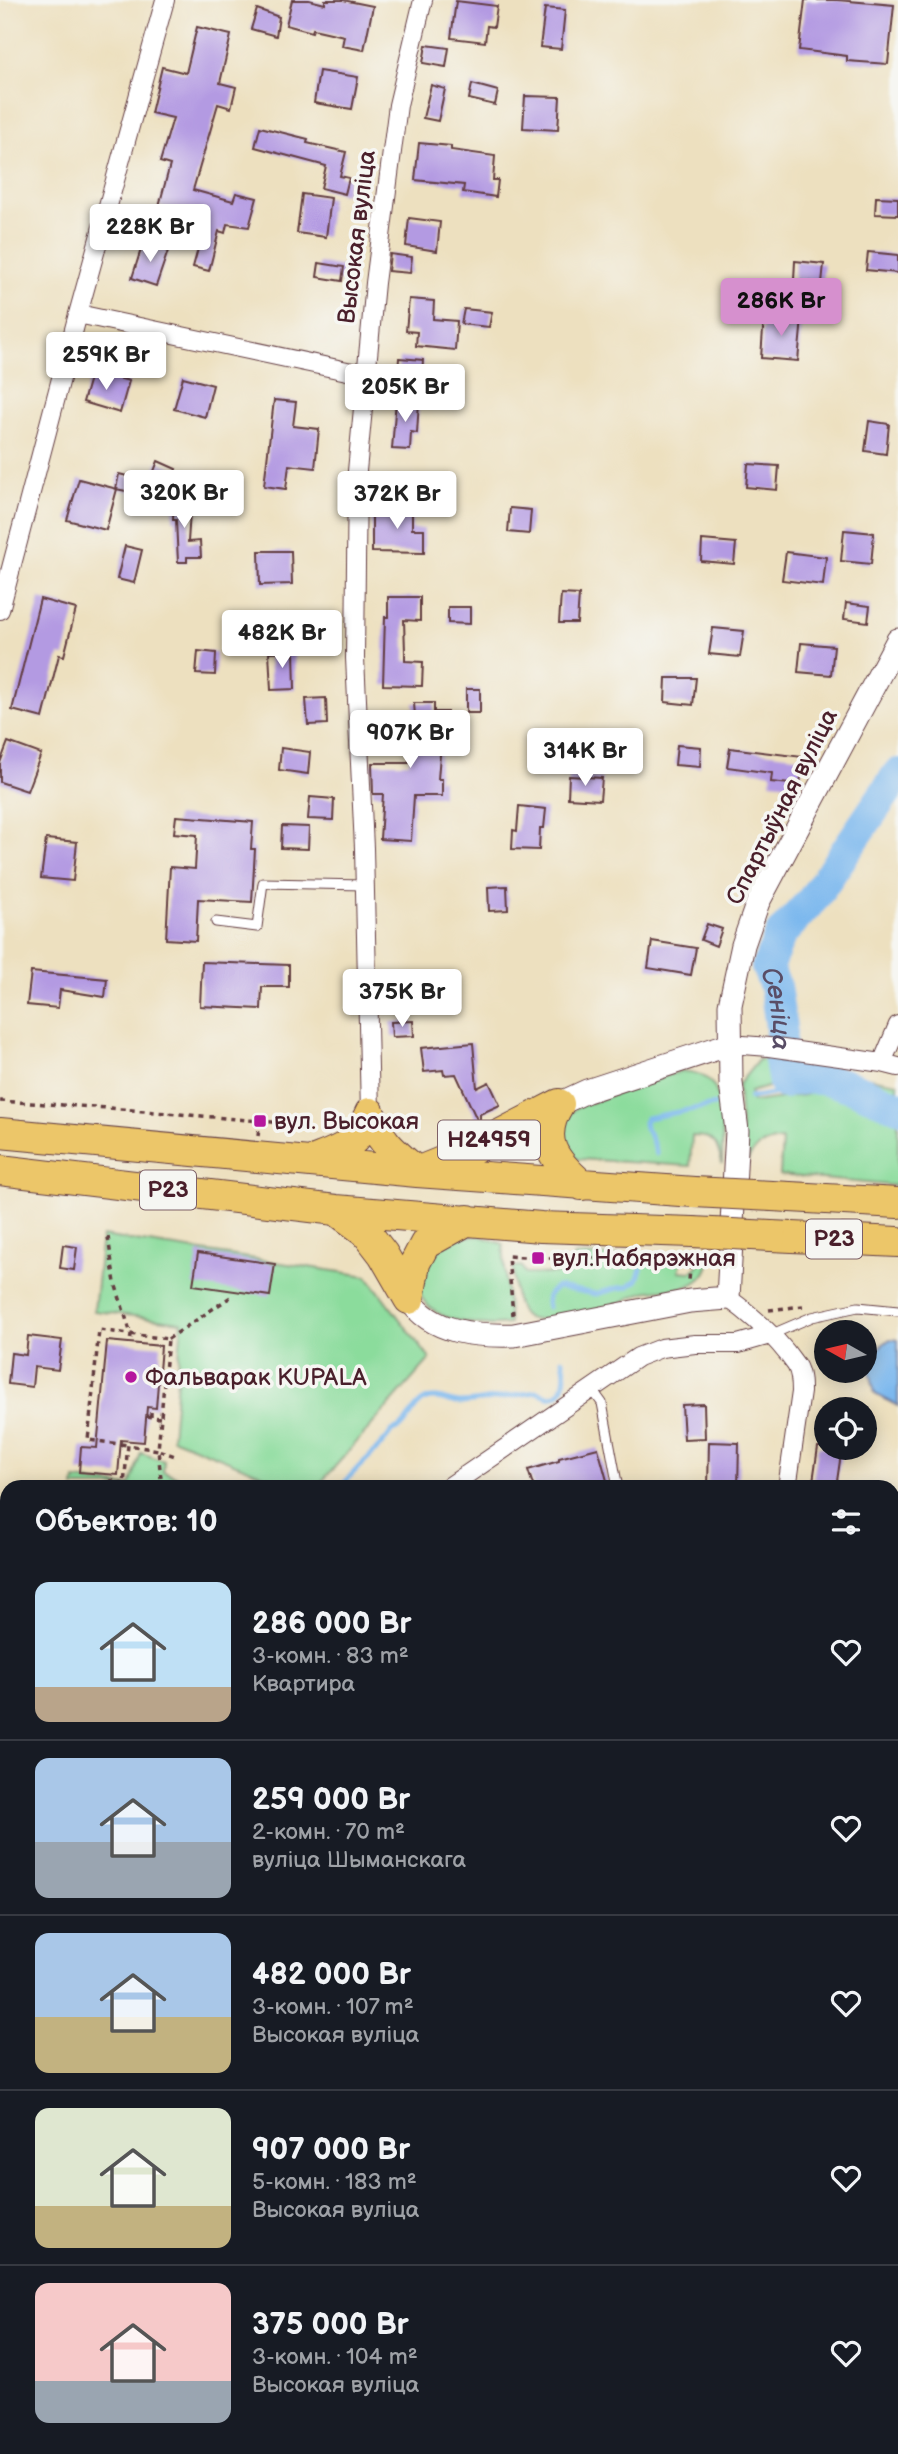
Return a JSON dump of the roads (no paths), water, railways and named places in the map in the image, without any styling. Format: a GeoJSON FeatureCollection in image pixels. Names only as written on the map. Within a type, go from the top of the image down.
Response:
{"type":"FeatureCollection","features":[{"type":"Feature","properties":{"kind":"highway","name":"Н24959"},"geometry":{"type":"LineString","coordinates":[[418,1172],[466,1152],[559,1104]]}},
{"type":"Feature","properties":{"kind":"highway","name":"Н24959"},"geometry":{"type":"LineString","coordinates":[[559,1104],[548,1132],[552,1153],[561,1167],[582,1185]]}},
{"type":"Feature","properties":{"kind":"highway"},"geometry":{"type":"LineString","coordinates":[[307,1162],[349,1145],[362,1131],[370,1113]]}},
{"type":"Feature","properties":{"kind":"highway"},"geometry":{"type":"LineString","coordinates":[[370,1113],[377,1133],[418,1172]]}},
{"type":"Feature","properties":{"kind":"highway","name":"Р23"},"geometry":{"type":"LineString","coordinates":[[0,1133],[582,1185],[898,1203]]}},
{"type":"Feature","properties":{"kind":"highway","name":"Р23"},"geometry":{"type":"LineString","coordinates":[[0,1170],[336,1210],[541,1227],[898,1242]]}},
{"type":"Feature","properties":{"kind":"highway"},"geometry":{"type":"LineString","coordinates":[[336,1210],[372,1240],[409,1299]]}},
{"type":"Feature","properties":{"kind":"highway"},"geometry":{"type":"LineString","coordinates":[[409,1299],[415,1263],[425,1244],[468,1220]]}},
{"type":"Feature","properties":{"kind":"street"},"geometry":{"type":"LineString","coordinates":[[0,610],[165,0]]}},
{"type":"Feature","properties":{"kind":"street","name":"Высокая вуліца"},"geometry":{"type":"LineString","coordinates":[[370,1113],[365,885],[355,644],[357,471],[374,284],[398,105],[423,0]]}},
{"type":"Feature","properties":{"kind":"street"},"geometry":{"type":"LineString","coordinates":[[78,314],[366,375]]}},
{"type":"Feature","properties":{"kind":"street","name":"Спартыўная вуліца"},"geometry":{"type":"LineString","coordinates":[[728,1297],[737,1130],[731,1083],[730,1005],[743,945],[758,902],[898,640]]}},
{"type":"Feature","properties":{"kind":"street"},"geometry":{"type":"LineString","coordinates":[[730,1044],[769,1046],[890,1065],[898,1025]]}},
{"type":"Feature","properties":{"kind":"street","name":"Н24959"},"geometry":{"type":"LineString","coordinates":[[559,1104],[587,1091],[730,1044]]}},
{"type":"Feature","properties":{"kind":"street"},"geometry":{"type":"LineString","coordinates":[[409,1299],[416,1309],[440,1325],[489,1335],[514,1335],[690,1301],[728,1297],[770,1335],[797,1366],[801,1378],[788,1480]]}},
{"type":"Feature","properties":{"kind":"street"},"geometry":{"type":"LineString","coordinates":[[459,1480],[638,1357],[661,1348],[695,1344],[738,1344],[770,1335]]}},
{"type":"Feature","properties":{"kind":"lane"},"geometry":{"type":"LineString","coordinates":[[216,922],[257,927],[263,883],[365,885]]}},
{"type":"Feature","properties":{"kind":"lane"},"geometry":{"type":"LineString","coordinates":[[770,1335],[812,1317],[858,1307],[898,1311]]}},
{"type":"Feature","properties":{"kind":"lane"},"geometry":{"type":"LineString","coordinates":[[591,1388],[602,1403],[616,1480]]}},
{"type":"Feature","properties":{"kind":"water"},"geometry":{"type":"Polygon","coordinates":[[[890,1339],[898,1340],[898,1406],[875,1394],[873,1383],[877,1383],[877,1349],[890,1339]]]}},
{"type":"Feature","properties":{"kind":"waterway","name":"Сеніца"},"geometry":{"type":"LineString","coordinates":[[898,774],[813,899],[781,934],[767,967],[775,986],[781,1027],[780,1061],[784,1083],[799,1079],[828,1080],[898,1107]]}},
{"type":"Feature","properties":{"kind":"waterway"},"geometry":{"type":"LineString","coordinates":[[750,1098],[777,1093],[784,1083]]}},
{"type":"Feature","properties":{"kind":"waterway"},"geometry":{"type":"LineString","coordinates":[[657,1154],[645,1128],[644,1122],[647,1118],[714,1105]]}},
{"type":"Feature","properties":{"kind":"waterway"},"geometry":{"type":"LineString","coordinates":[[548,1307],[548,1296],[557,1287],[596,1294],[628,1287],[637,1280],[641,1269]]}},
{"type":"Feature","properties":{"kind":"waterway"},"geometry":{"type":"LineString","coordinates":[[347,1480],[392,1431],[403,1425],[421,1402],[435,1398],[456,1403],[469,1402],[537,1392],[554,1396],[559,1393],[564,1383],[563,1360]]}},
{"type":"Feature","properties":{"kind":"place","name":"вул. Высокая"},"geometry":{"type":"Point","coordinates":[260,1121]}},
{"type":"Feature","properties":{"kind":"place","name":"вул.Набярэжная"},"geometry":{"type":"Point","coordinates":[538,1258]}},
{"type":"Feature","properties":{"kind":"place","name":"Фальварак KUPALA"},"geometry":{"type":"Point","coordinates":[131,1377]}}]}
